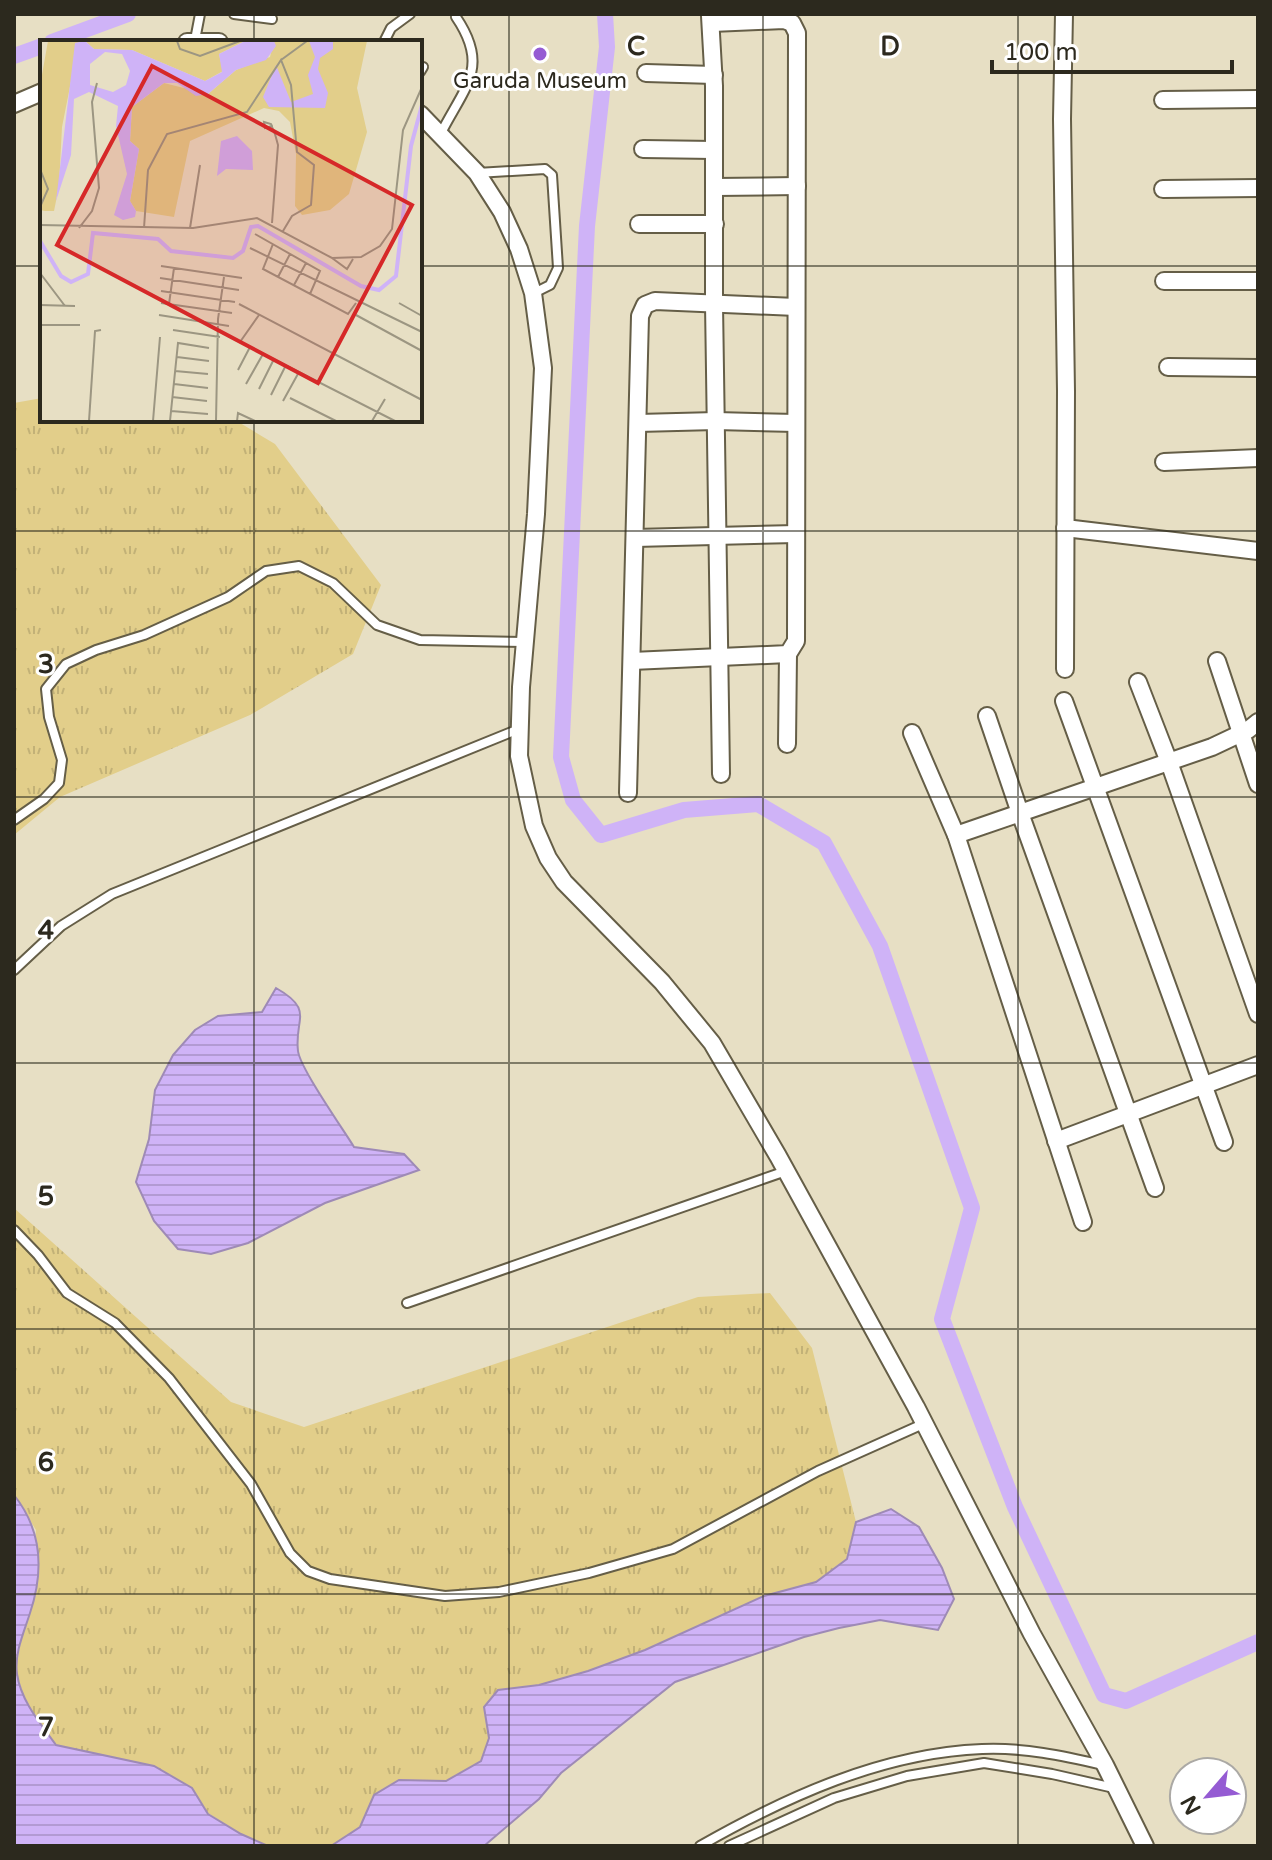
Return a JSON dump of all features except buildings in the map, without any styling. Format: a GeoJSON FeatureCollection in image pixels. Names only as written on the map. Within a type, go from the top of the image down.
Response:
{"type":"FeatureCollection","features":[{"type":"Feature","properties":{"kind":"street"},"geometry":{"type":"LineString","coordinates":[[1064,14],[1065,669]]}},
{"type":"Feature","properties":{"kind":"street"},"geometry":{"type":"LineString","coordinates":[[721,774],[711,18],[784,20],[792,23],[797,33],[796,641],[788,654],[787,744]]}},
{"type":"Feature","properties":{"kind":"street"},"geometry":{"type":"LineString","coordinates":[[646,73],[714,75]]}},
{"type":"Feature","properties":{"kind":"street"},"geometry":{"type":"LineString","coordinates":[[14,104],[40,93]]}},
{"type":"Feature","properties":{"kind":"street"},"geometry":{"type":"LineString","coordinates":[[1163,100],[1258,99]]}},
{"type":"Feature","properties":{"kind":"street"},"geometry":{"type":"LineString","coordinates":[[422,116],[477,173],[502,212],[533,293],[543,368],[519,756],[534,826],[548,858],[564,882],[662,982],[712,1043],[786,1171],[923,1424],[1145,1846]]}},
{"type":"Feature","properties":{"kind":"street"},"geometry":{"type":"LineString","coordinates":[[643,149],[714,150]]}},
{"type":"Feature","properties":{"kind":"street"},"geometry":{"type":"LineString","coordinates":[[715,187],[797,186]]}},
{"type":"Feature","properties":{"kind":"street"},"geometry":{"type":"LineString","coordinates":[[1163,189],[1258,188]]}},
{"type":"Feature","properties":{"kind":"street"},"geometry":{"type":"LineString","coordinates":[[639,224],[715,224]]}},
{"type":"Feature","properties":{"kind":"street"},"geometry":{"type":"LineString","coordinates":[[1164,281],[1258,281]]}},
{"type":"Feature","properties":{"kind":"street"},"geometry":{"type":"LineString","coordinates":[[628,793],[640,316],[645,305],[655,301],[796,307]]}},
{"type":"Feature","properties":{"kind":"street"},"geometry":{"type":"LineString","coordinates":[[1168,367],[1258,368]]}},
{"type":"Feature","properties":{"kind":"street"},"geometry":{"type":"LineString","coordinates":[[638,423],[796,423]]}},
{"type":"Feature","properties":{"kind":"street"},"geometry":{"type":"LineString","coordinates":[[1164,462],[1258,458]]}},
{"type":"Feature","properties":{"kind":"street"},"geometry":{"type":"LineString","coordinates":[[1065,528],[1258,551]]}},
{"type":"Feature","properties":{"kind":"street"},"geometry":{"type":"LineString","coordinates":[[635,538],[796,534]]}},
{"type":"Feature","properties":{"kind":"street"},"geometry":{"type":"LineString","coordinates":[[632,661],[788,654]]}},
{"type":"Feature","properties":{"kind":"street"},"geometry":{"type":"LineString","coordinates":[[1217,661],[1258,784]]}},
{"type":"Feature","properties":{"kind":"street"},"geometry":{"type":"LineString","coordinates":[[1138,682],[1258,1014]]}},
{"type":"Feature","properties":{"kind":"street"},"geometry":{"type":"LineString","coordinates":[[1064,701],[1224,1142]]}},
{"type":"Feature","properties":{"kind":"street"},"geometry":{"type":"LineString","coordinates":[[987,716],[1155,1188]]}},
{"type":"Feature","properties":{"kind":"street"},"geometry":{"type":"LineString","coordinates":[[956,835],[1169,762],[1240,734],[1258,722]]}},
{"type":"Feature","properties":{"kind":"street"},"geometry":{"type":"LineString","coordinates":[[912,733],[956,835],[1083,1222]]}},
{"type":"Feature","properties":{"kind":"street"},"geometry":{"type":"LineString","coordinates":[[1056,1141],[1258,1065]]}},
{"type":"Feature","properties":{"kind":"lane"},"geometry":{"type":"LineString","coordinates":[[191,40],[200,14]]}},
{"type":"Feature","properties":{"kind":"lane"},"geometry":{"type":"LineString","coordinates":[[234,14],[272,19]]}},
{"type":"Feature","properties":{"kind":"lane"},"geometry":{"type":"LineString","coordinates":[[385,40],[391,28],[410,14]]}},
{"type":"Feature","properties":{"kind":"lane"},"geometry":{"type":"LineString","coordinates":[[441,133],[474,69],[472,47],[456,17]]}},
{"type":"Feature","properties":{"kind":"lane"},"geometry":{"type":"LineString","coordinates":[[477,173],[545,169],[552,175],[558,268],[550,285],[533,293]]}},
{"type":"Feature","properties":{"kind":"lane"},"geometry":{"type":"LineString","coordinates":[[14,820],[44,799],[59,783],[62,760],[49,717],[46,689],[66,664],[96,650],[144,635],[228,597],[266,571],[299,566],[333,583],[377,625],[420,640],[525,642]]}},
{"type":"Feature","properties":{"kind":"lane"},"geometry":{"type":"LineString","coordinates":[[14,970],[61,926],[112,894],[520,729]]}},
{"type":"Feature","properties":{"kind":"lane"},"geometry":{"type":"LineString","coordinates":[[407,1303],[786,1171]]}},
{"type":"Feature","properties":{"kind":"lane"},"geometry":{"type":"LineString","coordinates":[[14,1230],[67,1293],[115,1323],[169,1378],[251,1484],[290,1553],[308,1571],[330,1579],[445,1596],[499,1592],[589,1573],[673,1549],[818,1471],[923,1424]]}},
{"type":"Feature","properties":{"kind":"lane"},"geometry":{"type":"LineString","coordinates":[[700,1846],[829,1782],[907,1759],[982,1749],[1057,1755],[1105,1765]]}},
{"type":"Feature","properties":{"kind":"lane"},"geometry":{"type":"LineString","coordinates":[[729,1846],[834,1798],[907,1776],[984,1763],[1115,1788]]}},
{"type":"Feature","properties":{"kind":"green space"},"geometry":{"type":"Polygon","coordinates":[[[40,398],[40,422],[238,422],[275,444],[381,585],[353,654],[250,715],[60,797],[14,835],[14,403],[40,398]]]}},
{"type":"Feature","properties":{"kind":"green space"},"geometry":{"type":"Polygon","coordinates":[[[14,1208],[231,1402],[304,1427],[698,1297],[770,1293],[812,1348],[856,1522],[847,1559],[816,1582],[764,1596],[645,1650],[539,1685],[498,1691],[484,1707],[489,1738],[481,1761],[446,1781],[399,1780],[374,1795],[360,1827],[331,1846],[268,1846],[241,1834],[208,1813],[192,1788],[56,1745],[25,1700],[16,1672],[21,1639],[31,1609],[36,1530],[14,1495],[14,1208]]]}},
{"type":"Feature","properties":{"kind":"shaded area"},"geometry":{"type":"Polygon","coordinates":[[[276,988],[299,1009],[298,1051],[301,1059],[354,1147],[404,1154],[419,1170],[325,1203],[248,1243],[211,1254],[178,1249],[154,1221],[136,1182],[149,1139],[155,1090],[173,1055],[195,1030],[218,1016],[262,1012],[276,988]]]}},
{"type":"Feature","properties":{"kind":"shaded area"},"geometry":{"type":"Polygon","coordinates":[[[14,1495],[30,1522],[38,1551],[37,1582],[18,1651],[17,1674],[27,1703],[56,1745],[154,1766],[192,1788],[208,1814],[268,1846],[14,1846],[14,1495]]]}},
{"type":"Feature","properties":{"kind":"shaded area"},"geometry":{"type":"Polygon","coordinates":[[[891,1509],[919,1527],[942,1568],[954,1599],[938,1630],[880,1620],[839,1628],[675,1682],[561,1773],[539,1799],[484,1846],[331,1846],[360,1827],[374,1795],[399,1780],[446,1781],[481,1761],[489,1738],[484,1707],[498,1690],[539,1685],[588,1671],[645,1650],[764,1596],[816,1582],[847,1559],[856,1522],[891,1509]]]}},
{"type":"Feature","properties":{"kind":"waterway"},"geometry":{"type":"LineString","coordinates":[[57,40],[128,14]]}},
{"type":"Feature","properties":{"kind":"waterway"},"geometry":{"type":"LineString","coordinates":[[605,14],[607,47],[587,226],[561,757],[573,800],[601,835],[684,810],[758,804],[824,843],[880,946],[972,1208],[942,1319],[1015,1507],[1104,1695],[1126,1701],[1258,1642]]}},
{"type":"Feature","properties":{"kind":"waterway"},"geometry":{"type":"LineString","coordinates":[[14,56],[40,47]]}},
{"type":"Feature","properties":{"kind":"place","name":"Garuda Museum"},"geometry":{"type":"Point","coordinates":[540,54]}}]}
